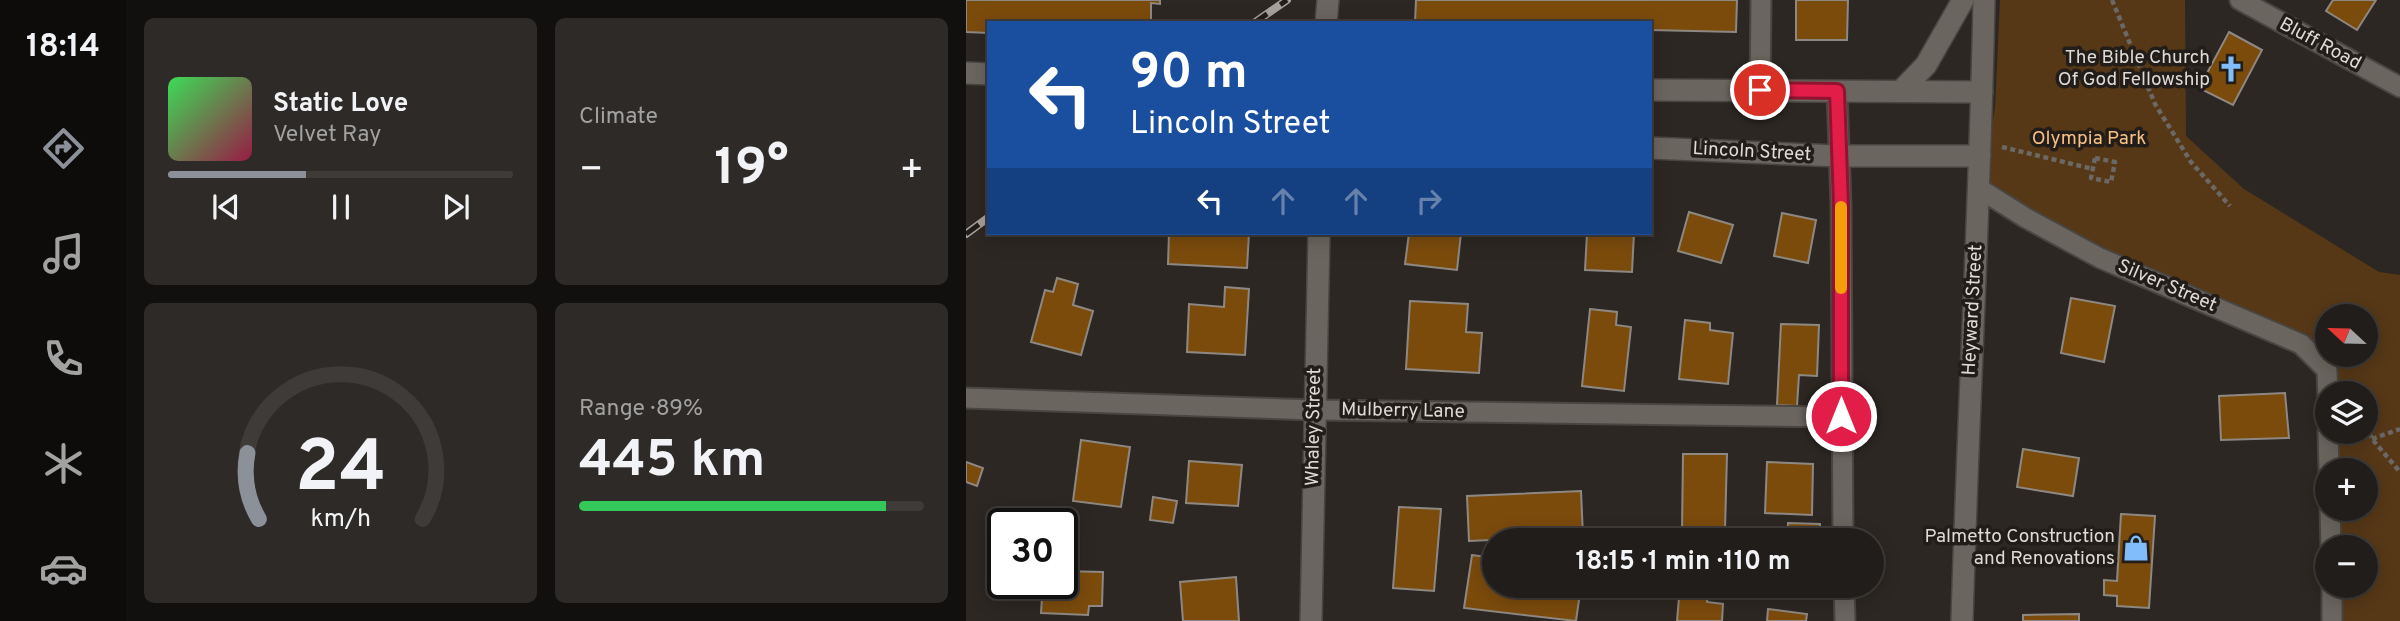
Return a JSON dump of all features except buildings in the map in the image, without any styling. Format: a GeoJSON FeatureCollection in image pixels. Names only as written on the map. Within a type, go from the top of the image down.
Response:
{"type":"FeatureCollection","features":[{"type":"Feature","properties":{"kind":"street"},"geometry":{"type":"LineString","coordinates":[[1326,21],[1328,0]]}},
{"type":"Feature","properties":{"kind":"street"},"geometry":{"type":"LineString","coordinates":[[1760,90],[1761,0]]}},
{"type":"Feature","properties":{"kind":"street"},"geometry":{"type":"LineString","coordinates":[[1901,91],[1926,65],[1964,0]]}},
{"type":"Feature","properties":{"kind":"street","name":"Heyward Street"},"geometry":{"type":"LineString","coordinates":[[1962,621],[1969,390],[1980,188],[1984,0]]}},
{"type":"Feature","properties":{"kind":"street","name":"Bluff Road"},"geometry":{"type":"LineString","coordinates":[[2240,0],[2400,87]]}},
{"type":"Feature","properties":{"kind":"street"},"geometry":{"type":"LineString","coordinates":[[966,73],[987,74]]}},
{"type":"Feature","properties":{"kind":"street"},"geometry":{"type":"LineString","coordinates":[[1652,90],[1982,92]]}},
{"type":"Feature","properties":{"kind":"street"},"geometry":{"type":"LineString","coordinates":[[1837,91],[1841,205],[1843,528]]}},
{"type":"Feature","properties":{"kind":"street","name":"Lincoln Street"},"geometry":{"type":"LineString","coordinates":[[1652,148],[1838,156],[1980,156]]}},
{"type":"Feature","properties":{"kind":"street","name":"Silver Street"},"geometry":{"type":"LineString","coordinates":[[1980,188],[2026,218],[2100,258],[2301,344],[2327,370],[2327,381]]}},
{"type":"Feature","properties":{"kind":"street","name":"Whaley Street"},"geometry":{"type":"LineString","coordinates":[[1311,621],[1319,235]]}},
{"type":"Feature","properties":{"kind":"street","name":"Mulberry Lane"},"geometry":{"type":"LineString","coordinates":[[966,398],[1314,410],[1841,416]]}},
{"type":"Feature","properties":{"kind":"street"},"geometry":{"type":"LineString","coordinates":[[1844,598],[1845,621]]}},
{"type":"Feature","properties":{"kind":"street"},"geometry":{"type":"LineString","coordinates":[[2332,598],[2332,621]]}},
{"type":"Feature","properties":{"kind":"path"},"geometry":{"type":"LineString","coordinates":[[2112,0],[2155,104],[2191,162],[2230,206]]}},
{"type":"Feature","properties":{"kind":"path"},"geometry":{"type":"LineString","coordinates":[[1980,156],[2002,147],[2093,169]]}},
{"type":"Feature","properties":{"kind":"path"},"geometry":{"type":"LineString","coordinates":[[2095,158],[2115,162],[2111,182],[2091,178],[2093,169],[2095,158]]}},
{"type":"Feature","properties":{"kind":"path"},"geometry":{"type":"LineString","coordinates":[[2378,437],[2400,429]]}},
{"type":"Feature","properties":{"kind":"path"},"geometry":{"type":"LineString","coordinates":[[2376,444],[2400,472]]}},
{"type":"Feature","properties":{"kind":"green space","name":"Olympia Park"},"geometry":{"type":"Polygon","coordinates":[[[2000,0],[2185,0],[2186,136],[2244,189],[2379,272],[2400,275],[2400,621],[2330,621],[2330,598],[2378,598],[2378,535],[2329,535],[2329,521],[2378,521],[2378,458],[2328,458],[2328,444],[2378,444],[2378,381],[2327,381],[2325,368],[2378,368],[2378,304],[2315,304],[2315,358],[2301,344],[2100,258],[1980,189],[1995,108],[2000,0]]]}},
{"type":"Feature","properties":{"kind":"railway"},"geometry":{"type":"LineString","coordinates":[[1257,21],[1287,0]]}},
{"type":"Feature","properties":{"kind":"railway"},"geometry":{"type":"LineString","coordinates":[[966,234],[987,218]]}},
{"type":"Feature","properties":{"kind":"slow traffic"},"geometry":{"type":"LineString","coordinates":[[1841,207],[1841,288]]}},
{"type":"Feature","properties":{"kind":"place","name":"The Bible Church Of God Fellowship"},"geometry":{"type":"Point","coordinates":[2231,69]}},
{"type":"Feature","properties":{"kind":"place","name":"Palmetto Construction and Renovations"},"geometry":{"type":"Point","coordinates":[2136,548]}},
{"type":"Feature","properties":{"kind":"route"},"geometry":{"type":"LineString","coordinates":[[1760,90],[1837,91],[1841,205],[1841,416]]}}]}
